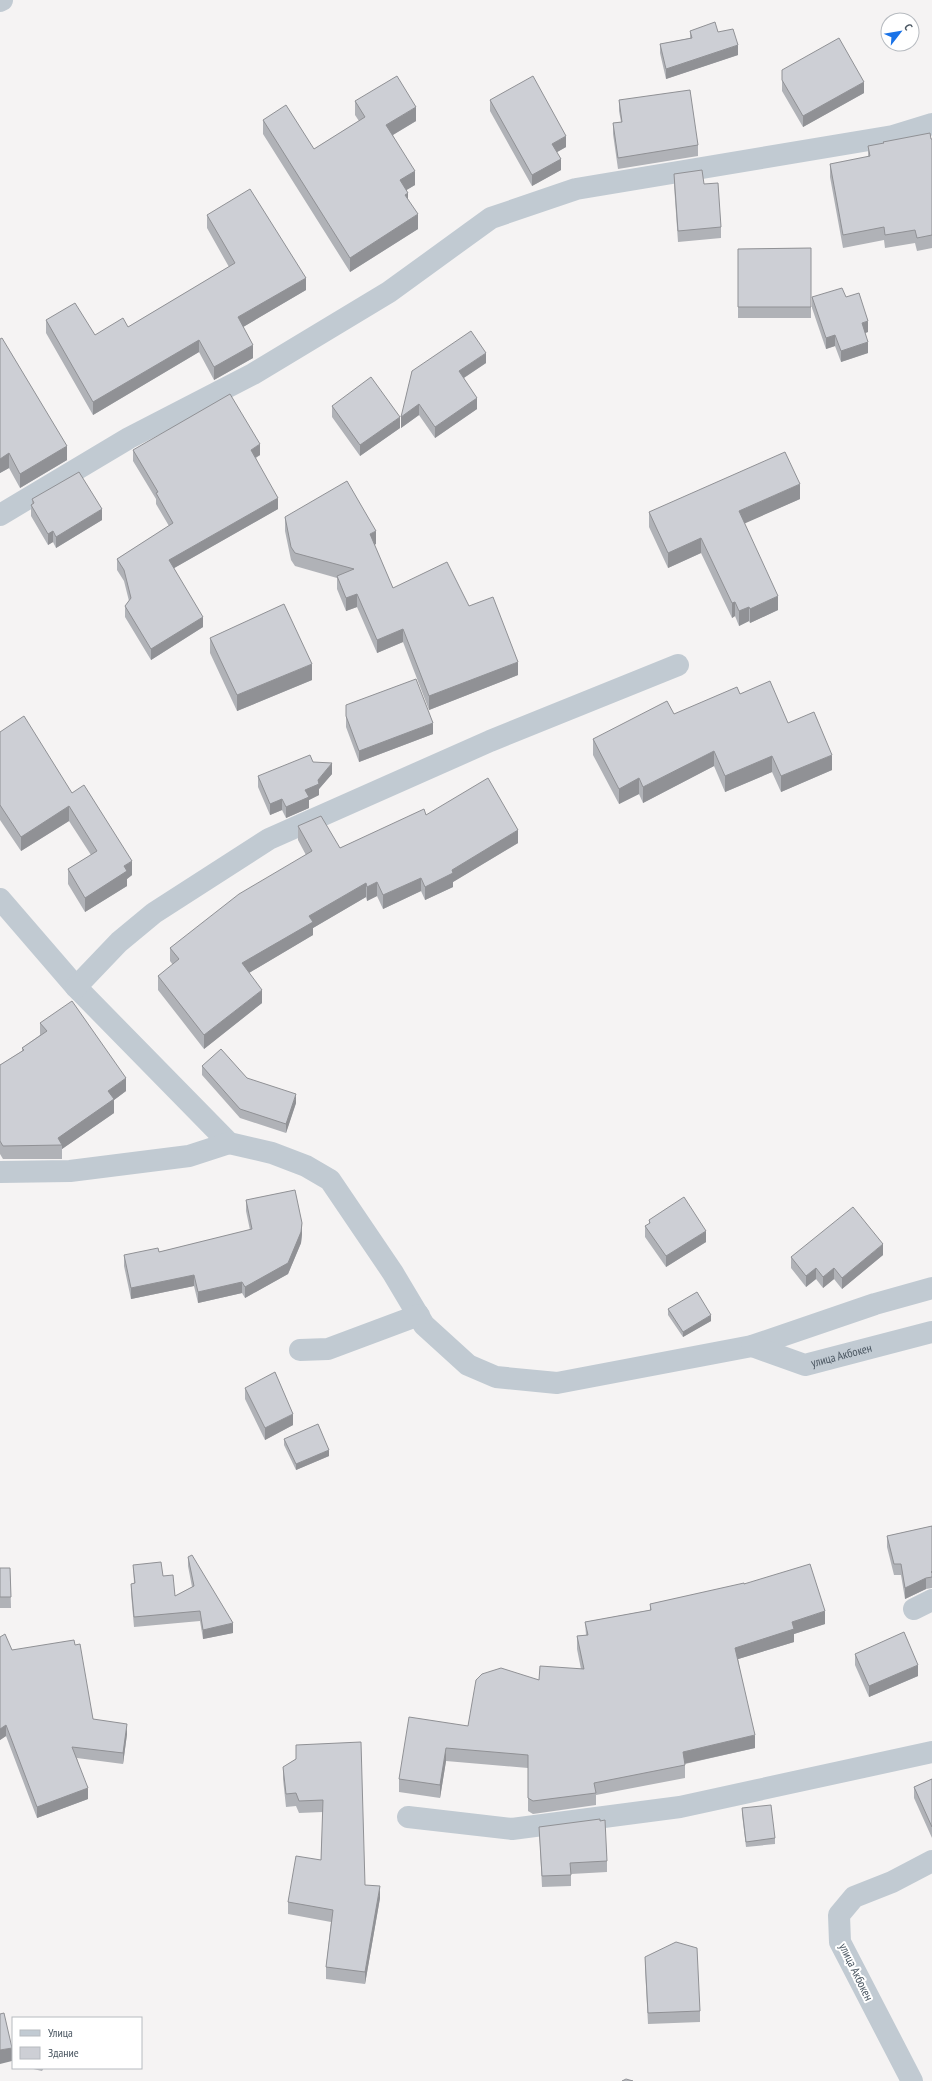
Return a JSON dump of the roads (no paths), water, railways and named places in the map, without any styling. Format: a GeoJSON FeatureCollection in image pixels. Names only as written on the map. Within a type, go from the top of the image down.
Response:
{"type":"FeatureCollection","features":[{"type":"Feature","properties":{"kind":"street"},"geometry":{"type":"LineString","coordinates":[[0,515],[129,438],[253,374],[389,292],[491,218],[576,190],[893,136],[932,124]]}},
{"type":"Feature","properties":{"kind":"street"},"geometry":{"type":"LineString","coordinates":[[76,987],[119,942],[154,913],[269,839],[490,741],[678,665]]}},
{"type":"Feature","properties":{"kind":"street"},"geometry":{"type":"LineString","coordinates":[[0,899],[76,987],[229,1143]]}},
{"type":"Feature","properties":{"kind":"street"},"geometry":{"type":"LineString","coordinates":[[0,1172],[70,1171],[189,1156],[229,1143],[272,1153],[306,1166],[330,1180],[393,1273],[424,1324],[468,1365],[496,1377],[557,1383],[752,1346],[875,1304],[932,1288]]}},
{"type":"Feature","properties":{"kind":"street"},"geometry":{"type":"LineString","coordinates":[[300,1350],[328,1349],[419,1315]]}},
{"type":"Feature","properties":{"kind":"street","name":"улица Акбокен"},"geometry":{"type":"LineString","coordinates":[[752,1346],[805,1364],[932,1332]]}},
{"type":"Feature","properties":{"kind":"street"},"geometry":{"type":"LineString","coordinates":[[408,1817],[512,1829],[680,1807],[932,1752]]}},
{"type":"Feature","properties":{"kind":"street","name":"улица Акбокен"},"geometry":{"type":"LineString","coordinates":[[912,2081],[840,1942],[839,1915],[854,1897],[892,1882],[932,1861]]}}]}
